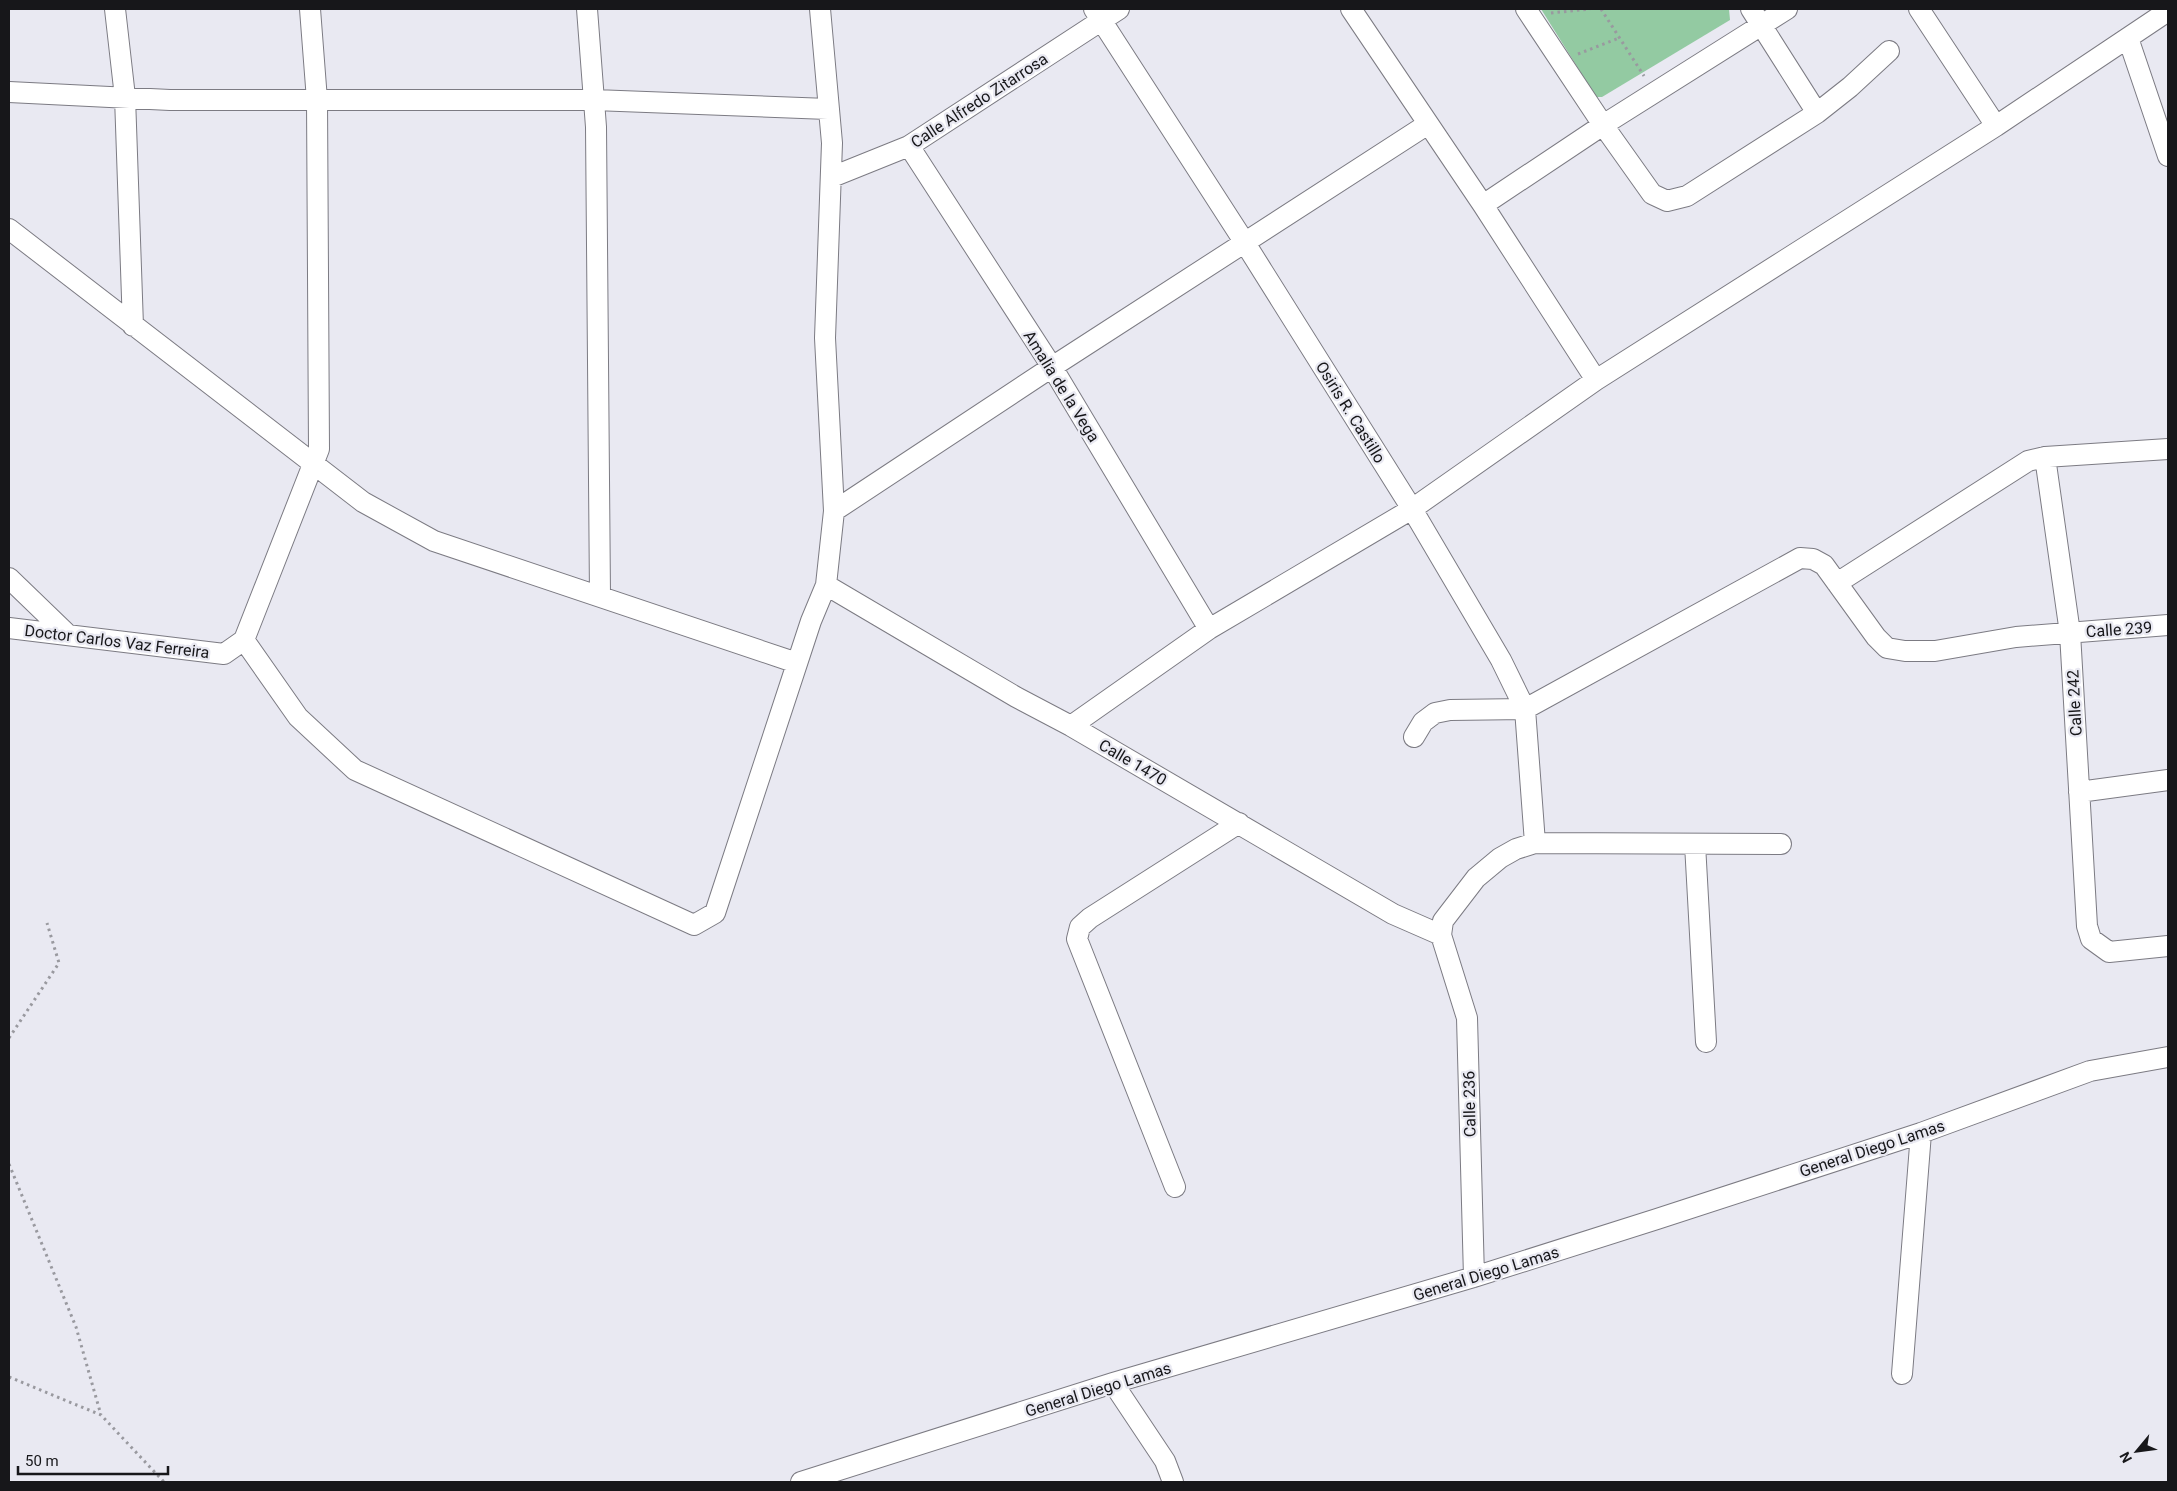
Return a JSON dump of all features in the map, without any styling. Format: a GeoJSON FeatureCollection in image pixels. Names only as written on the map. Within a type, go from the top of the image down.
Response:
{"type":"FeatureCollection","features":[{"type":"Feature","properties":{"kind":"street"},"geometry":{"type":"LineString","coordinates":[[115,9],[125,97],[133,326]]}},
{"type":"Feature","properties":{"kind":"street"},"geometry":{"type":"LineString","coordinates":[[310,9],[317,100],[319,449],[244,640],[298,717],[355,770],[694,925],[715,913],[797,663],[826,585],[834,511],[825,338],[832,143],[820,9]]}},
{"type":"Feature","properties":{"kind":"street"},"geometry":{"type":"LineString","coordinates":[[587,9],[594,100],[600,596]]}},
{"type":"Feature","properties":{"kind":"street","name":"Calle Alfredo Zitarrosa"},"geometry":{"type":"LineString","coordinates":[[832,177],[909,146],[1097,15],[1119,9]]}},
{"type":"Feature","properties":{"kind":"street"},"geometry":{"type":"LineString","coordinates":[[1351,9],[1483,205],[1596,380]]}},
{"type":"Feature","properties":{"kind":"street"},"geometry":{"type":"LineString","coordinates":[[1483,205],[1654,92],[1756,16],[1787,9]]}},
{"type":"Feature","properties":{"kind":"street"},"geometry":{"type":"LineString","coordinates":[[1919,9],[1996,126]]}},
{"type":"Feature","properties":{"kind":"street"},"geometry":{"type":"LineString","coordinates":[[1071,726],[1209,629],[1412,509],[1596,380],[1996,126],[2168,11]]}},
{"type":"Feature","properties":{"kind":"street"},"geometry":{"type":"LineString","coordinates":[[1528,12],[1603,125],[1652,194],[1667,201],[1687,196],[1817,113],[1889,51]]}},
{"type":"Feature","properties":{"kind":"street","name":"Osiris R. Castillo"},"geometry":{"type":"LineString","coordinates":[[1097,15],[1246,243],[1412,509],[1501,660],[1525,709],[1535,843]]}},
{"type":"Feature","properties":{"kind":"street"},"geometry":{"type":"LineString","coordinates":[[1756,16],[1817,113]]}},
{"type":"Feature","properties":{"kind":"street"},"geometry":{"type":"LineString","coordinates":[[2128,38],[2168,156]]}},
{"type":"Feature","properties":{"kind":"street"},"geometry":{"type":"LineString","coordinates":[[9,92],[125,97],[317,100],[594,100],[828,109]]}},
{"type":"Feature","properties":{"kind":"street"},"geometry":{"type":"LineString","coordinates":[[834,511],[1052,366],[1246,243],[1428,124]]}},
{"type":"Feature","properties":{"kind":"street","name":"Amalia de la Vega"},"geometry":{"type":"LineString","coordinates":[[909,146],[1052,366],[1209,629]]}},
{"type":"Feature","properties":{"kind":"street"},"geometry":{"type":"LineString","coordinates":[[9,230],[363,502],[434,541],[797,663]]}},
{"type":"Feature","properties":{"kind":"street"},"geometry":{"type":"LineString","coordinates":[[1837,583],[2028,461],[2045,457],[2168,450]]}},
{"type":"Feature","properties":{"kind":"street","name":"Calle 242"},"geometry":{"type":"LineString","coordinates":[[2045,457],[2070,633],[2087,926],[2091,939],[2109,952],[2168,946]]}},
{"type":"Feature","properties":{"kind":"street","name":"Calle 239"},"geometry":{"type":"LineString","coordinates":[[1525,709],[1800,558],[1814,559],[1824,565],[1876,637],[1887,648],[1905,651],[1935,651],[2016,637],[2168,626]]}},
{"type":"Feature","properties":{"kind":"street"},"geometry":{"type":"LineString","coordinates":[[9,578],[66,633]]}},
{"type":"Feature","properties":{"kind":"street","name":"Calle 1470"},"geometry":{"type":"LineString","coordinates":[[826,585],[1016,697],[1071,726],[1393,914],[1441,936]]}},
{"type":"Feature","properties":{"kind":"street","name":"Doctor Carlos Vaz Ferreira"},"geometry":{"type":"LineString","coordinates":[[9,628],[66,633],[224,654],[244,640]]}},
{"type":"Feature","properties":{"kind":"street"},"geometry":{"type":"LineString","coordinates":[[1414,737],[1422,722],[1435,713],[1450,710],[1525,709]]}},
{"type":"Feature","properties":{"kind":"street"},"geometry":{"type":"LineString","coordinates":[[2079,792],[2168,780]]}},
{"type":"Feature","properties":{"kind":"street"},"geometry":{"type":"LineString","coordinates":[[1175,1188],[1077,939],[1080,927],[1090,918],[1239,823]]}},
{"type":"Feature","properties":{"kind":"street"},"geometry":{"type":"LineString","coordinates":[[1441,936],[1443,921],[1476,878],[1500,858],[1516,849],[1535,843],[1781,844]]}},
{"type":"Feature","properties":{"kind":"street"},"geometry":{"type":"LineString","coordinates":[[1695,844],[1706,1042]]}},
{"type":"Feature","properties":{"kind":"street","name":"Calle 236"},"geometry":{"type":"LineString","coordinates":[[1441,936],[1467,1018],[1474,1277]]}},
{"type":"Feature","properties":{"kind":"street","name":"General Diego Lamas"},"geometry":{"type":"LineString","coordinates":[[801,1482],[1113,1383],[1474,1277],[1921,1133],[2090,1071],[2168,1057]]}},
{"type":"Feature","properties":{"kind":"street"},"geometry":{"type":"LineString","coordinates":[[1902,1374],[1921,1133]]}},
{"type":"Feature","properties":{"kind":"street"},"geometry":{"type":"LineString","coordinates":[[1113,1383],[1165,1461],[1173,1482]]}},
{"type":"Feature","properties":{"kind":"path"},"geometry":{"type":"LineString","coordinates":[[1528,12],[1590,9]]}},
{"type":"Feature","properties":{"kind":"path"},"geometry":{"type":"LineString","coordinates":[[1601,9],[1654,92]]}},
{"type":"Feature","properties":{"kind":"path"},"geometry":{"type":"LineString","coordinates":[[1560,60],[1620,38]]}},
{"type":"Feature","properties":{"kind":"path"},"geometry":{"type":"LineString","coordinates":[[9,1038],[58,963],[47,923]]}},
{"type":"Feature","properties":{"kind":"path"},"geometry":{"type":"LineString","coordinates":[[9,1164],[76,1327],[101,1415]]}},
{"type":"Feature","properties":{"kind":"path"},"geometry":{"type":"LineString","coordinates":[[9,1377],[101,1415],[164,1482]]}},
{"type":"Feature","properties":{"kind":"green space"},"geometry":{"type":"Polygon","coordinates":[[[1541,9],[1729,9],[1730,20],[1602,97],[1596,97],[1541,9]]]}}]}
